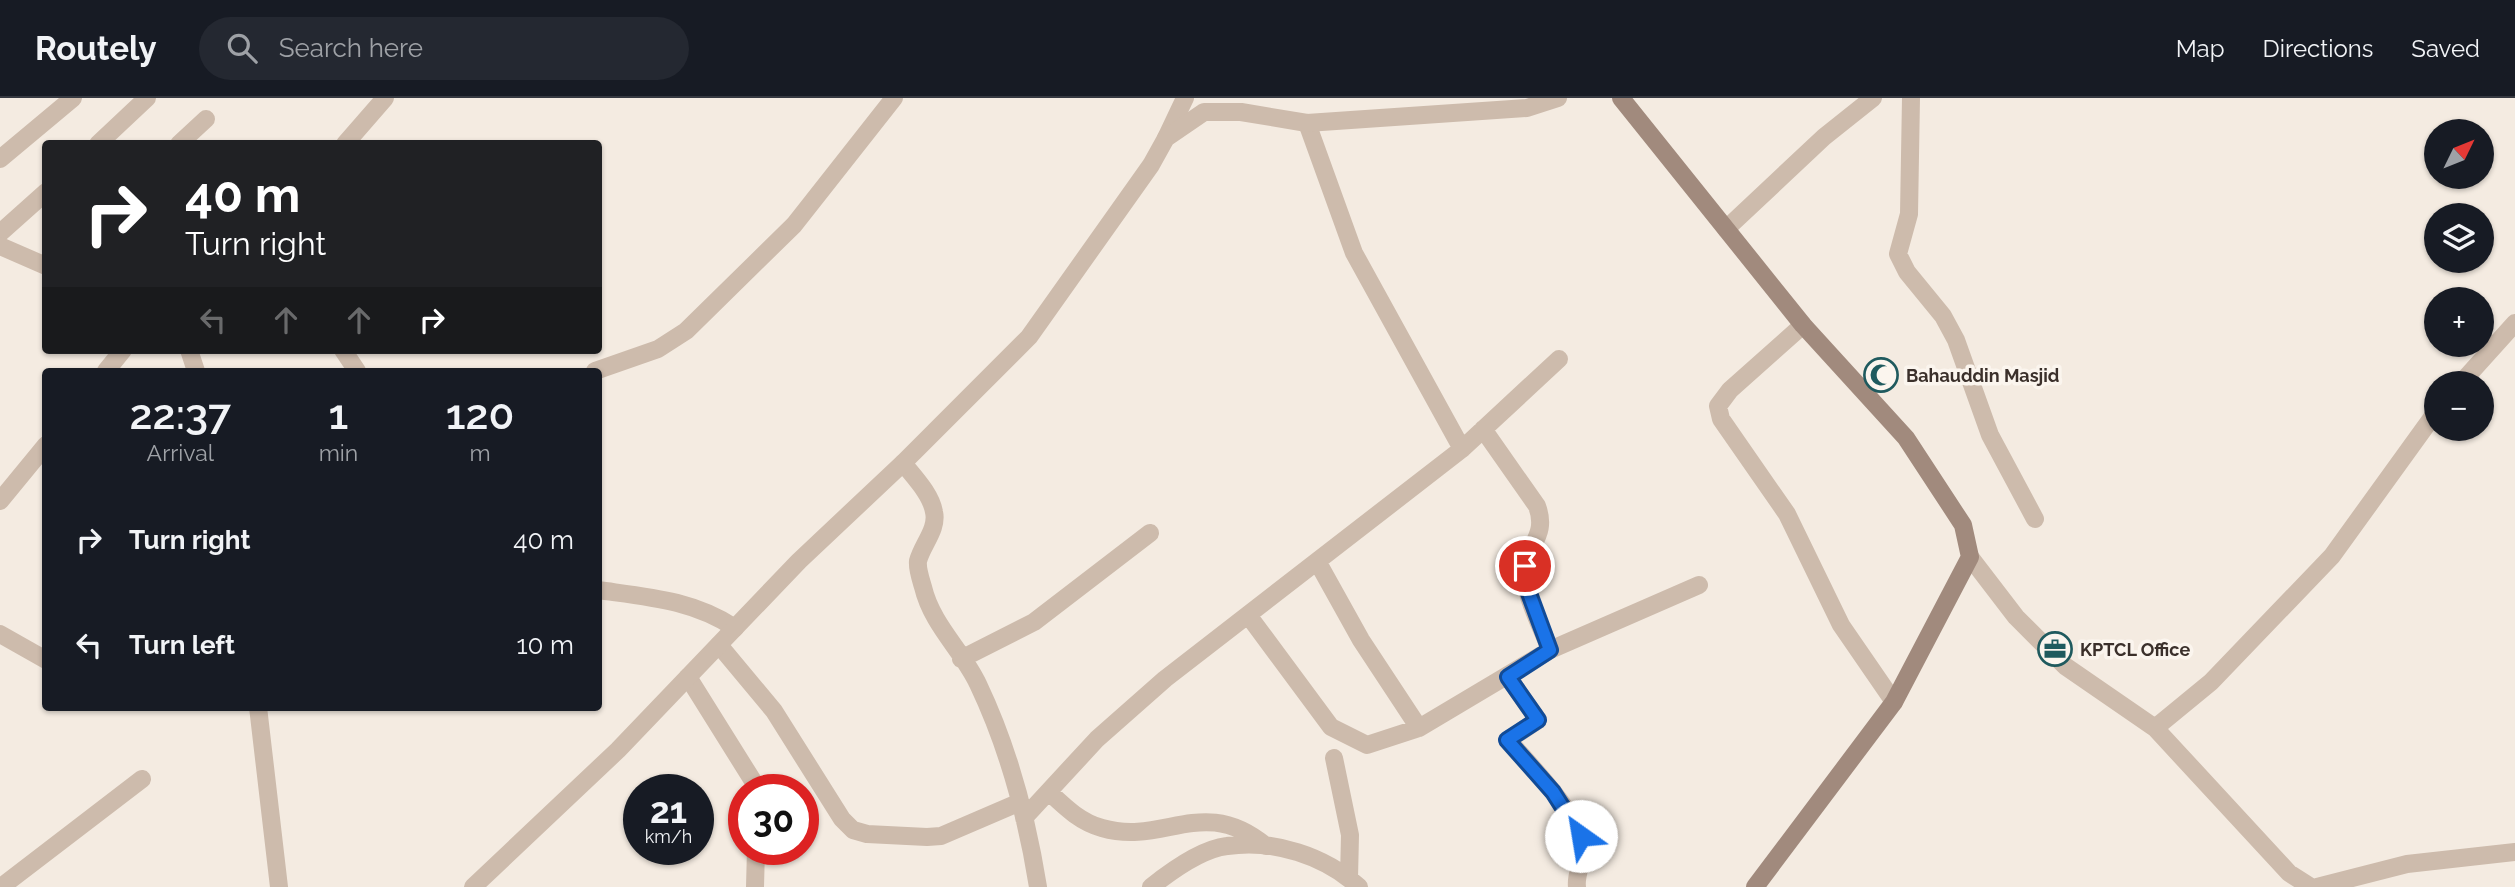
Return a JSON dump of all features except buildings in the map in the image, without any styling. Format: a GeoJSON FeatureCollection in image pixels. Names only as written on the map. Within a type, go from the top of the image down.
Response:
{"type":"FeatureCollection","features":[{"type":"Feature","properties":{"kind":"main road"},"geometry":{"type":"LineString","coordinates":[[1621,98],[1803,325],[1906,438],[1963,526],[1970,557],[1894,702],[1755,887]]}},
{"type":"Feature","properties":{"kind":"street"},"geometry":{"type":"LineString","coordinates":[[0,159],[73,98]]}},
{"type":"Feature","properties":{"kind":"street"},"geometry":{"type":"LineString","coordinates":[[102,140],[147,98]]}},
{"type":"Feature","properties":{"kind":"street"},"geometry":{"type":"LineString","coordinates":[[348,140],[385,98]]}},
{"type":"Feature","properties":{"kind":"street"},"geometry":{"type":"LineString","coordinates":[[602,369],[659,349],[686,331],[794,225],[894,98]]}},
{"type":"Feature","properties":{"kind":"street"},"geometry":{"type":"LineString","coordinates":[[472,887],[618,750],[809,551],[903,463],[1029,337],[1099,240],[1167,138],[1185,98]]}},
{"type":"Feature","properties":{"kind":"street"},"geometry":{"type":"LineString","coordinates":[[1167,138],[1204,112],[1241,112],[1307,123],[1527,108],[1558,98]]}},
{"type":"Feature","properties":{"kind":"street"},"geometry":{"type":"LineString","coordinates":[[1726,229],[1824,137],[1873,98]]}},
{"type":"Feature","properties":{"kind":"street"},"geometry":{"type":"LineString","coordinates":[[1911,98],[1909,214],[1898,254],[1907,272],[1942,316],[1956,340],[1990,435],[2035,519]]}},
{"type":"Feature","properties":{"kind":"street"},"geometry":{"type":"LineString","coordinates":[[183,140],[206,119]]}},
{"type":"Feature","properties":{"kind":"street"},"geometry":{"type":"LineString","coordinates":[[1307,123],[1354,253],[1462,449]]}},
{"type":"Feature","properties":{"kind":"street"},"geometry":{"type":"LineString","coordinates":[[0,233],[42,196]]}},
{"type":"Feature","properties":{"kind":"street"},"geometry":{"type":"LineString","coordinates":[[0,246],[42,263]]}},
{"type":"Feature","properties":{"kind":"street"},"geometry":{"type":"LineString","coordinates":[[2471,371],[2515,323]]}},
{"type":"Feature","properties":{"kind":"street"},"geometry":{"type":"LineString","coordinates":[[1803,325],[1730,390],[1718,406],[1721,419],[1801,537],[1811,567],[1841,625],[1894,702]]}},
{"type":"Feature","properties":{"kind":"street"},"geometry":{"type":"LineString","coordinates":[[108,368],[120,354]]}},
{"type":"Feature","properties":{"kind":"street"},"geometry":{"type":"LineString","coordinates":[[719,645],[775,711],[842,819],[853,830],[867,834],[941,836],[1022,810],[1049,792],[1097,739],[1166,679],[1462,449],[1559,359]]}},
{"type":"Feature","properties":{"kind":"street"},"geometry":{"type":"LineString","coordinates":[[1483,429],[1537,506],[1542,518],[1541,532],[1525,566],[1526,585],[1550,650]]}},
{"type":"Feature","properties":{"kind":"street"},"geometry":{"type":"LineString","coordinates":[[2155,728],[2211,682],[2332,556],[2424,429]]}},
{"type":"Feature","properties":{"kind":"street"},"geometry":{"type":"LineString","coordinates":[[0,501],[42,450]]}},
{"type":"Feature","properties":{"kind":"street"},"geometry":{"type":"LineString","coordinates":[[903,463],[930,501],[935,513],[934,525],[917,564],[924,592],[941,629],[977,682],[1022,810],[1038,887]]}},
{"type":"Feature","properties":{"kind":"street"},"geometry":{"type":"LineString","coordinates":[[961,659],[1034,622],[1150,533]]}},
{"type":"Feature","properties":{"kind":"street"},"geometry":{"type":"LineString","coordinates":[[1970,557],[2016,617],[2065,666],[2155,728],[2289,873],[2311,887]]}},
{"type":"Feature","properties":{"kind":"street"},"geometry":{"type":"LineString","coordinates":[[1317,561],[1361,640],[1419,728]]}},
{"type":"Feature","properties":{"kind":"street"},"geometry":{"type":"LineString","coordinates":[[1248,615],[1331,727],[1367,745],[1419,728],[1550,650],[1699,585]]}},
{"type":"Feature","properties":{"kind":"street"},"geometry":{"type":"LineString","coordinates":[[602,591],[677,601],[700,607],[735,628]]}},
{"type":"Feature","properties":{"kind":"street"},"geometry":{"type":"LineString","coordinates":[[0,634],[42,658]]}},
{"type":"Feature","properties":{"kind":"street"},"geometry":{"type":"LineString","coordinates":[[688,677],[749,774]]}},
{"type":"Feature","properties":{"kind":"street"},"geometry":{"type":"LineString","coordinates":[[1508,677],[1538,720],[1507,740],[1553,792],[1581,836],[1584,847],[1577,887]]}},
{"type":"Feature","properties":{"kind":"street"},"geometry":{"type":"LineString","coordinates":[[258,711],[279,887]]}},
{"type":"Feature","properties":{"kind":"street"},"geometry":{"type":"LineString","coordinates":[[1334,758],[1350,835],[1354,882]]}},
{"type":"Feature","properties":{"kind":"street"},"geometry":{"type":"LineString","coordinates":[[1,887],[142,779]]}},
{"type":"Feature","properties":{"kind":"street"},"geometry":{"type":"LineString","coordinates":[[1049,792],[1074,816],[1102,828],[1139,831],[1219,821],[1247,830],[1266,846]]}},
{"type":"Feature","properties":{"kind":"street"},"geometry":{"type":"LineString","coordinates":[[1151,887],[1200,855],[1227,846],[1266,846],[1296,851],[1326,863],[1354,882]]}},
{"type":"Feature","properties":{"kind":"street"},"geometry":{"type":"LineString","coordinates":[[2317,887],[2407,864],[2515,852]]}},
{"type":"Feature","properties":{"kind":"street"},"geometry":{"type":"LineString","coordinates":[[755,887],[756,865]]}},
{"type":"Feature","properties":{"kind":"place","name":"Bahauddin Masjid"},"geometry":{"type":"Point","coordinates":[1881,375]}},
{"type":"Feature","properties":{"kind":"place","name":"KPTCL Office"},"geometry":{"type":"Point","coordinates":[2055,649]}},
{"type":"Feature","properties":{"kind":"route"},"geometry":{"type":"LineString","coordinates":[[1525,566],[1526,585],[1550,650],[1508,677],[1538,720],[1507,740],[1553,792],[1581,836]]}}]}
